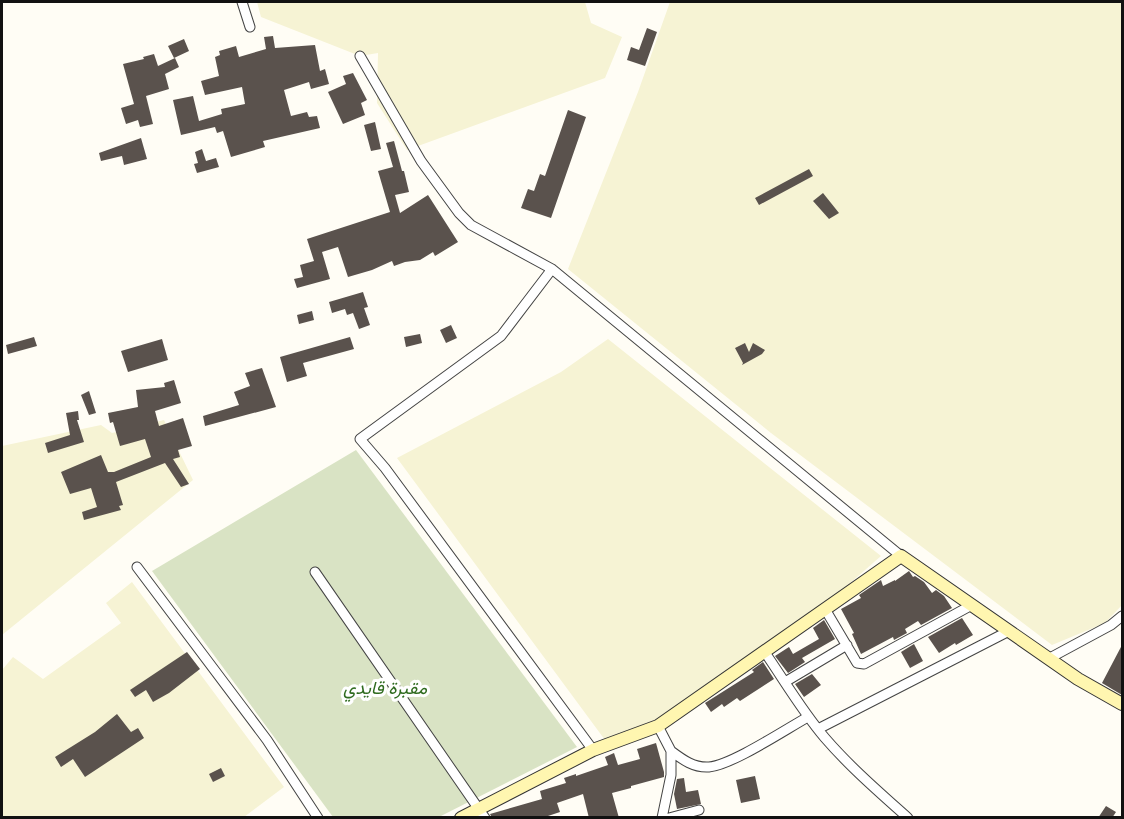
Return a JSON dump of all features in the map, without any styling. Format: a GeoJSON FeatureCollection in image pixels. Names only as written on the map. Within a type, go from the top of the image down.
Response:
{"type":"FeatureCollection","features":[{"type":"Feature","properties":{"kind":"street"},"geometry":{"type":"LineString","coordinates":[[242,2],[250,27]]}},
{"type":"Feature","properties":{"kind":"street"},"geometry":{"type":"LineString","coordinates":[[360,56],[421,161],[459,213],[471,225],[552,269],[901,556],[970,606],[1122,704]]}},
{"type":"Feature","properties":{"kind":"street"},"geometry":{"type":"LineString","coordinates":[[552,269],[501,336],[360,439],[385,468],[593,750]]}},
{"type":"Feature","properties":{"kind":"street"},"geometry":{"type":"LineString","coordinates":[[461,818],[482,812],[593,750],[658,726],[901,556]]}},
{"type":"Feature","properties":{"kind":"street"},"geometry":{"type":"LineString","coordinates":[[137,567],[267,740],[318,818]]}},
{"type":"Feature","properties":{"kind":"street"},"geometry":{"type":"LineString","coordinates":[[315,572],[482,812]]}},
{"type":"Feature","properties":{"kind":"street"},"geometry":{"type":"LineString","coordinates":[[825,609],[857,663],[864,664],[970,606]]}},
{"type":"Feature","properties":{"kind":"street"},"geometry":{"type":"LineString","coordinates":[[1048,658],[1111,625],[1122,616]]}},
{"type":"Feature","properties":{"kind":"street"},"geometry":{"type":"LineString","coordinates":[[818,729],[1010,631]]}},
{"type":"Feature","properties":{"kind":"street"},"geometry":{"type":"LineString","coordinates":[[785,682],[847,645]]}},
{"type":"Feature","properties":{"kind":"street"},"geometry":{"type":"LineString","coordinates":[[764,651],[818,729],[846,761],[908,818]]}},
{"type":"Feature","properties":{"kind":"street"},"geometry":{"type":"LineString","coordinates":[[671,751],[692,765],[708,767],[725,763],[808,717]]}},
{"type":"Feature","properties":{"kind":"street"},"geometry":{"type":"LineString","coordinates":[[658,726],[671,751],[671,775],[662,818]]}},
{"type":"Feature","properties":{"kind":"street"},"geometry":{"type":"LineString","coordinates":[[669,818],[699,810]]}},
{"type":"Feature","properties":{"kind":"shaded area"},"geometry":{"type":"Polygon","coordinates":[[[257,2],[585,2],[591,23],[622,37],[605,78],[407,150],[377,103],[378,53],[360,56],[261,17],[257,2]]]}},
{"type":"Feature","properties":{"kind":"shaded area"},"geometry":{"type":"Polygon","coordinates":[[[670,2],[1122,2],[1122,605],[1105,623],[1052,645],[771,433],[568,269],[638,92],[670,2]]]}},
{"type":"Feature","properties":{"kind":"shaded area"},"geometry":{"type":"Polygon","coordinates":[[[608,339],[881,556],[833,598],[672,713],[605,740],[397,458],[561,372],[608,339]]]}},
{"type":"Feature","properties":{"kind":"shaded area"},"geometry":{"type":"Polygon","coordinates":[[[164,420],[193,480],[2,635],[2,446],[101,425],[112,433],[164,420]]]}},
{"type":"Feature","properties":{"kind":"shaded area"},"geometry":{"type":"Polygon","coordinates":[[[132,582],[284,787],[244,817],[2,817],[2,670],[13,657],[43,679],[121,623],[106,603],[132,582]]]}},
{"type":"Feature","properties":{"kind":"green space","name":"مقبرة قايدي"},"geometry":{"type":"Polygon","coordinates":[[[356,450],[577,747],[439,817],[333,817],[152,571],[356,450]]]}},
{"type":"Feature","properties":{"kind":"building"},"geometry":{"type":"Polygon","coordinates":[[[647,28],[657,32],[645,66],[627,60],[631,47],[639,50],[647,28]]]}},
{"type":"Feature","properties":{"kind":"building"},"geometry":{"type":"Polygon","coordinates":[[[273,36],[275,48],[315,45],[320,71],[325,69],[329,84],[311,89],[309,82],[284,90],[291,116],[307,112],[309,117],[317,116],[320,128],[263,141],[265,147],[231,157],[223,131],[217,133],[215,127],[181,135],[173,100],[193,96],[199,121],[222,114],[221,109],[245,104],[242,87],[205,95],[201,81],[219,76],[215,57],[220,55],[219,51],[236,46],[239,57],[266,49],[264,37],[273,36]]]}},
{"type":"Feature","properties":{"kind":"building"},"geometry":{"type":"Polygon","coordinates":[[[184,39],[189,51],[174,58],[168,46],[184,39]]]}},
{"type":"Feature","properties":{"kind":"building"},"geometry":{"type":"Polygon","coordinates":[[[154,54],[158,66],[175,58],[179,67],[165,74],[169,89],[146,96],[153,124],[140,127],[138,120],[126,124],[121,108],[134,104],[123,64],[154,54]]]}},
{"type":"Feature","properties":{"kind":"building"},"geometry":{"type":"Polygon","coordinates":[[[353,73],[367,100],[361,103],[365,115],[343,124],[328,92],[346,84],[343,76],[353,73]]]}},
{"type":"Feature","properties":{"kind":"building"},"geometry":{"type":"Polygon","coordinates":[[[568,110],[586,117],[551,218],[521,208],[528,189],[534,191],[540,174],[545,176],[568,110]]]}},
{"type":"Feature","properties":{"kind":"building"},"geometry":{"type":"Polygon","coordinates":[[[375,122],[381,149],[371,151],[364,125],[375,122]]]}},
{"type":"Feature","properties":{"kind":"building"},"geometry":{"type":"Polygon","coordinates":[[[141,138],[147,159],[124,165],[122,156],[101,161],[99,153],[141,138]]]}},
{"type":"Feature","properties":{"kind":"building"},"geometry":{"type":"Polygon","coordinates":[[[394,141],[409,192],[395,195],[400,213],[428,195],[458,242],[435,256],[433,252],[420,260],[394,266],[392,261],[348,277],[338,247],[322,252],[330,279],[297,288],[294,279],[303,277],[300,265],[314,261],[307,239],[390,212],[378,171],[393,167],[386,143],[394,141]]]}},
{"type":"Feature","properties":{"kind":"building"},"geometry":{"type":"Polygon","coordinates":[[[202,149],[206,161],[216,158],[219,167],[197,173],[194,164],[198,163],[195,152],[202,149]]]}},
{"type":"Feature","properties":{"kind":"building"},"geometry":{"type":"Polygon","coordinates":[[[809,169],[813,176],[759,205],[755,198],[809,169]]]}},
{"type":"Feature","properties":{"kind":"building"},"geometry":{"type":"Polygon","coordinates":[[[823,193],[839,213],[829,219],[813,201],[823,193]]]}},
{"type":"Feature","properties":{"kind":"building"},"geometry":{"type":"Polygon","coordinates":[[[363,292],[368,307],[364,308],[370,325],[359,329],[353,313],[347,315],[345,309],[332,313],[329,302],[363,292]]]}},
{"type":"Feature","properties":{"kind":"building"},"geometry":{"type":"Polygon","coordinates":[[[312,311],[314,320],[299,324],[297,315],[312,311]]]}},
{"type":"Feature","properties":{"kind":"building"},"geometry":{"type":"Polygon","coordinates":[[[451,325],[457,338],[446,343],[440,330],[451,325]]]}},
{"type":"Feature","properties":{"kind":"building"},"geometry":{"type":"Polygon","coordinates":[[[420,334],[422,343],[406,347],[404,337],[420,334]]]}},
{"type":"Feature","properties":{"kind":"building"},"geometry":{"type":"Polygon","coordinates":[[[34,337],[37,346],[8,354],[6,345],[34,337]]]}},
{"type":"Feature","properties":{"kind":"building"},"geometry":{"type":"Polygon","coordinates":[[[350,337],[354,349],[303,363],[307,376],[287,382],[280,357],[350,337]]]}},
{"type":"Feature","properties":{"kind":"building"},"geometry":{"type":"Polygon","coordinates":[[[162,339],[168,360],[128,372],[121,351],[162,339]]]}},
{"type":"Feature","properties":{"kind":"building"},"geometry":{"type":"Polygon","coordinates":[[[745,343],[749,352],[753,343],[765,350],[742,365],[735,348],[745,343]]]}},
{"type":"Feature","properties":{"kind":"building"},"geometry":{"type":"Polygon","coordinates":[[[262,368],[276,407],[205,426],[203,416],[239,405],[234,392],[250,386],[245,373],[262,368]]]}},
{"type":"Feature","properties":{"kind":"building"},"geometry":{"type":"Polygon","coordinates":[[[174,380],[181,403],[155,411],[159,426],[183,418],[192,446],[178,450],[180,457],[173,459],[189,484],[181,487],[165,463],[116,482],[123,505],[119,506],[121,510],[84,520],[82,512],[97,507],[91,488],[70,494],[61,472],[101,455],[108,472],[114,472],[151,457],[145,439],[120,446],[108,413],[138,407],[136,390],[165,387],[164,383],[174,380]]]}},
{"type":"Feature","properties":{"kind":"building"},"geometry":{"type":"Polygon","coordinates":[[[89,391],[96,413],[89,415],[81,395],[89,391]]]}},
{"type":"Feature","properties":{"kind":"building"},"geometry":{"type":"Polygon","coordinates":[[[78,411],[79,420],[77,420],[84,442],[48,453],[45,443],[70,435],[66,413],[78,411]]]}},
{"type":"Feature","properties":{"kind":"building"},"geometry":{"type":"Polygon","coordinates":[[[909,571],[913,577],[924,582],[932,593],[936,590],[944,596],[952,608],[921,625],[918,621],[905,629],[907,633],[894,640],[893,637],[861,654],[852,634],[854,633],[841,609],[861,598],[859,595],[881,580],[883,586],[909,571]]]}},
{"type":"Feature","properties":{"kind":"building"},"geometry":{"type":"Polygon","coordinates":[[[962,618],[973,635],[939,653],[928,637],[962,618]]]}},
{"type":"Feature","properties":{"kind":"building"},"geometry":{"type":"Polygon","coordinates":[[[824,620],[835,639],[802,658],[805,662],[788,673],[775,656],[789,647],[793,654],[819,639],[813,628],[824,620]]]}},
{"type":"Feature","properties":{"kind":"building"},"geometry":{"type":"Polygon","coordinates":[[[914,644],[923,661],[910,668],[901,652],[914,644]]]}},
{"type":"Feature","properties":{"kind":"building"},"geometry":{"type":"Polygon","coordinates":[[[1122,645],[1122,695],[1102,683],[1122,645]]]}},
{"type":"Feature","properties":{"kind":"building"},"geometry":{"type":"Polygon","coordinates":[[[187,652],[200,669],[169,693],[153,702],[146,690],[135,697],[130,690],[187,652]]]}},
{"type":"Feature","properties":{"kind":"building"},"geometry":{"type":"Polygon","coordinates":[[[763,662],[774,679],[740,701],[737,698],[724,707],[722,704],[711,712],[705,703],[754,672],[752,670],[763,662]]]}},
{"type":"Feature","properties":{"kind":"building"},"geometry":{"type":"Polygon","coordinates":[[[812,674],[821,685],[804,697],[795,684],[812,674]]]}},
{"type":"Feature","properties":{"kind":"building"},"geometry":{"type":"Polygon","coordinates":[[[117,714],[131,732],[138,728],[144,738],[85,777],[73,759],[61,767],[55,757],[95,732],[117,714]]]}},
{"type":"Feature","properties":{"kind":"building"},"geometry":{"type":"Polygon","coordinates":[[[656,743],[664,777],[612,793],[619,818],[589,818],[583,794],[557,803],[560,812],[542,818],[492,818],[490,814],[542,799],[540,791],[566,783],[564,778],[608,765],[605,757],[614,753],[618,765],[640,759],[637,749],[656,743]]]}},
{"type":"Feature","properties":{"kind":"building"},"geometry":{"type":"Polygon","coordinates":[[[221,768],[225,776],[213,782],[209,774],[221,768]]]}},
{"type":"Feature","properties":{"kind":"building"},"geometry":{"type":"Polygon","coordinates":[[[755,776],[760,799],[741,803],[736,780],[755,776]]]}},
{"type":"Feature","properties":{"kind":"building"},"geometry":{"type":"Polygon","coordinates":[[[684,778],[686,792],[698,790],[701,804],[677,809],[674,794],[677,779],[684,778]]]}},
{"type":"Feature","properties":{"kind":"building"},"geometry":{"type":"Polygon","coordinates":[[[1106,806],[1116,812],[1112,818],[1098,818],[1106,806]]]}}]}
